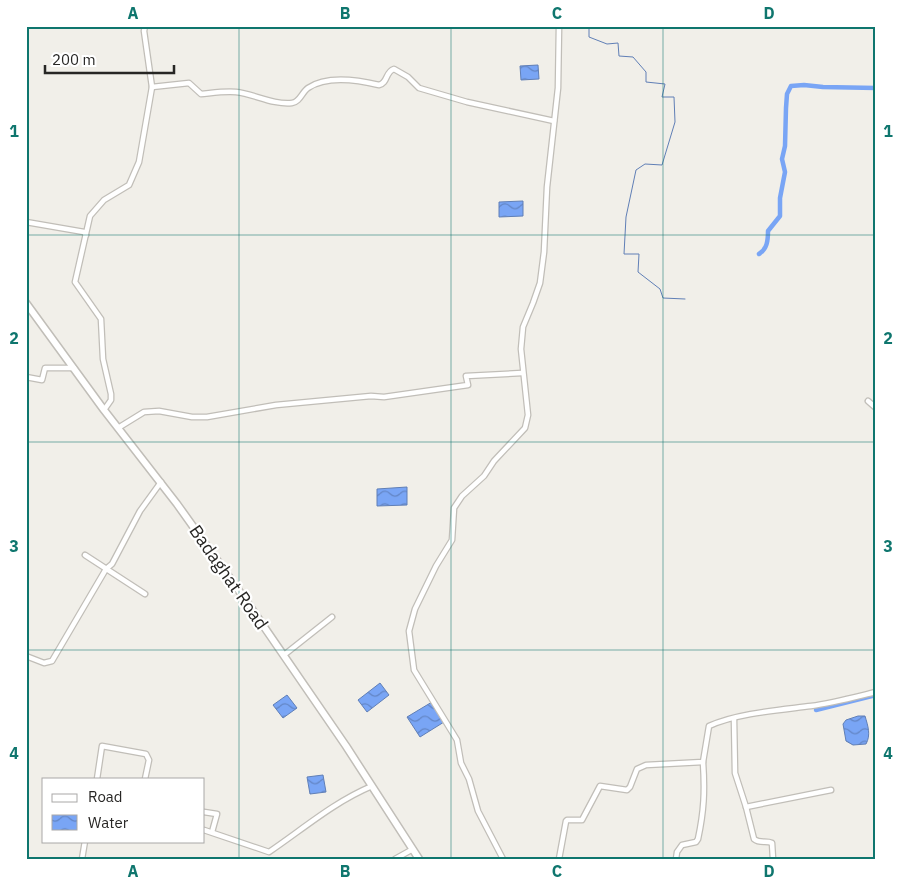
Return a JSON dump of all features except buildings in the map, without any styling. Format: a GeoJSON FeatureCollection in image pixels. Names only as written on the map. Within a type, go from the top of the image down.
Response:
{"type":"FeatureCollection","features":[{"type":"Feature","properties":{"kind":"main road","name":"Badaghat Road"},"geometry":{"type":"LineString","coordinates":[[26,303],[104,410],[161,482],[284,655],[419,859]]}},
{"type":"Feature","properties":{"kind":"street"},"geometry":{"type":"LineString","coordinates":[[104,410],[111,400],[111,394],[103,359],[101,319],[75,282],[90,216],[104,200],[130,185],[139,162],[152,87],[144,31],[145,26]]}},
{"type":"Feature","properties":{"kind":"street"},"geometry":{"type":"LineString","coordinates":[[503,859],[478,811],[469,779],[461,762],[457,740],[414,670],[409,631],[415,610],[436,566],[452,540],[454,508],[462,496],[484,476],[494,461],[525,428],[528,416],[521,349],[523,327],[533,304],[541,275],[547,187],[558,88],[559,26]]}},
{"type":"Feature","properties":{"kind":"street"},"geometry":{"type":"LineString","coordinates":[[152,87],[189,83],[201,94],[236,92],[272,101],[292,103],[299,99],[306,89],[319,83],[334,80],[357,80],[382,85],[388,73],[394,69],[408,77],[419,88],[467,102],[554,121]]}},
{"type":"Feature","properties":{"kind":"street"},"geometry":{"type":"LineString","coordinates":[[26,222],[84,232],[86,235]]}},
{"type":"Feature","properties":{"kind":"street"},"geometry":{"type":"LineString","coordinates":[[26,378],[42,380],[45,368],[74,368]]}},
{"type":"Feature","properties":{"kind":"street"},"geometry":{"type":"LineString","coordinates":[[118,428],[144,412],[159,411],[192,417],[207,416],[276,405],[371,396],[384,397],[468,385],[466,376],[522,372]]}},
{"type":"Feature","properties":{"kind":"street"},"geometry":{"type":"LineString","coordinates":[[868,400],[876,408]]}},
{"type":"Feature","properties":{"kind":"street"},"geometry":{"type":"LineString","coordinates":[[26,656],[44,663],[52,661],[106,570],[112,564],[140,511],[161,482]]}},
{"type":"Feature","properties":{"kind":"street"},"geometry":{"type":"LineString","coordinates":[[85,555],[145,594]]}},
{"type":"Feature","properties":{"kind":"street"},"geometry":{"type":"LineString","coordinates":[[284,655],[332,616]]}},
{"type":"Feature","properties":{"kind":"street"},"geometry":{"type":"LineString","coordinates":[[676,859],[682,845],[696,842],[698,839],[703,816],[705,790],[703,762],[709,726],[776,710],[813,706],[876,692]]}},
{"type":"Feature","properties":{"kind":"street"},"geometry":{"type":"LineString","coordinates":[[734,719],[735,773],[754,839],[758,842],[772,843],[773,859]]}},
{"type":"Feature","properties":{"kind":"street"},"geometry":{"type":"LineString","coordinates":[[97,778],[102,746],[146,754],[149,760],[145,778]]}},
{"type":"Feature","properties":{"kind":"street"},"geometry":{"type":"LineString","coordinates":[[558,859],[566,821],[582,820],[600,786],[627,790],[630,788],[637,769],[646,765],[703,762]]}},
{"type":"Feature","properties":{"kind":"street"},"geometry":{"type":"LineString","coordinates":[[205,830],[269,852],[330,808],[354,793],[372,786]]}},
{"type":"Feature","properties":{"kind":"street"},"geometry":{"type":"LineString","coordinates":[[746,807],[831,790]]}},
{"type":"Feature","properties":{"kind":"street"},"geometry":{"type":"LineString","coordinates":[[205,812],[217,814],[212,832]]}},
{"type":"Feature","properties":{"kind":"street"},"geometry":{"type":"LineString","coordinates":[[82,859],[85,842]]}},
{"type":"Feature","properties":{"kind":"street"},"geometry":{"type":"LineString","coordinates":[[395,859],[413,849]]}},
{"type":"Feature","properties":{"kind":"water"},"geometry":{"type":"Polygon","coordinates":[[[538,65],[539,79],[521,80],[520,66],[538,65]]]}},
{"type":"Feature","properties":{"kind":"water"},"geometry":{"type":"Polygon","coordinates":[[[523,201],[523,216],[499,217],[499,202],[523,201]]]}},
{"type":"Feature","properties":{"kind":"water"},"geometry":{"type":"Polygon","coordinates":[[[407,487],[407,505],[377,506],[377,489],[407,487]]]}},
{"type":"Feature","properties":{"kind":"water"},"geometry":{"type":"Polygon","coordinates":[[[380,683],[389,695],[367,712],[358,700],[380,683]]]}},
{"type":"Feature","properties":{"kind":"water"},"geometry":{"type":"Polygon","coordinates":[[[287,695],[297,708],[283,718],[273,705],[287,695]]]}},
{"type":"Feature","properties":{"kind":"water"},"geometry":{"type":"Polygon","coordinates":[[[432,702],[444,722],[420,737],[407,717],[432,702]]]}},
{"type":"Feature","properties":{"kind":"water"},"geometry":{"type":"Polygon","coordinates":[[[865,716],[869,734],[866,744],[853,745],[846,741],[843,724],[846,720],[865,716]]]}},
{"type":"Feature","properties":{"kind":"water"},"geometry":{"type":"Polygon","coordinates":[[[323,775],[326,792],[310,794],[307,777],[323,775]]]}},
{"type":"Feature","properties":{"kind":"waterway"},"geometry":{"type":"LineString","coordinates":[[589,26],[589,37],[607,44],[618,43],[619,56],[633,57],[646,72],[646,82],[665,84],[662,97],[674,97],[675,122],[662,165],[645,164],[636,170],[626,217],[624,254],[639,254],[638,272],[660,289],[663,298],[685,299]]}},
{"type":"Feature","properties":{"kind":"waterway"},"geometry":{"type":"LineString","coordinates":[[759,254],[764,250],[768,231],[780,216],[780,198],[785,172],[782,159],[785,146],[787,94],[791,86],[876,88]]}},
{"type":"Feature","properties":{"kind":"waterway"},"geometry":{"type":"LineString","coordinates":[[816,710],[876,695]]}}]}
